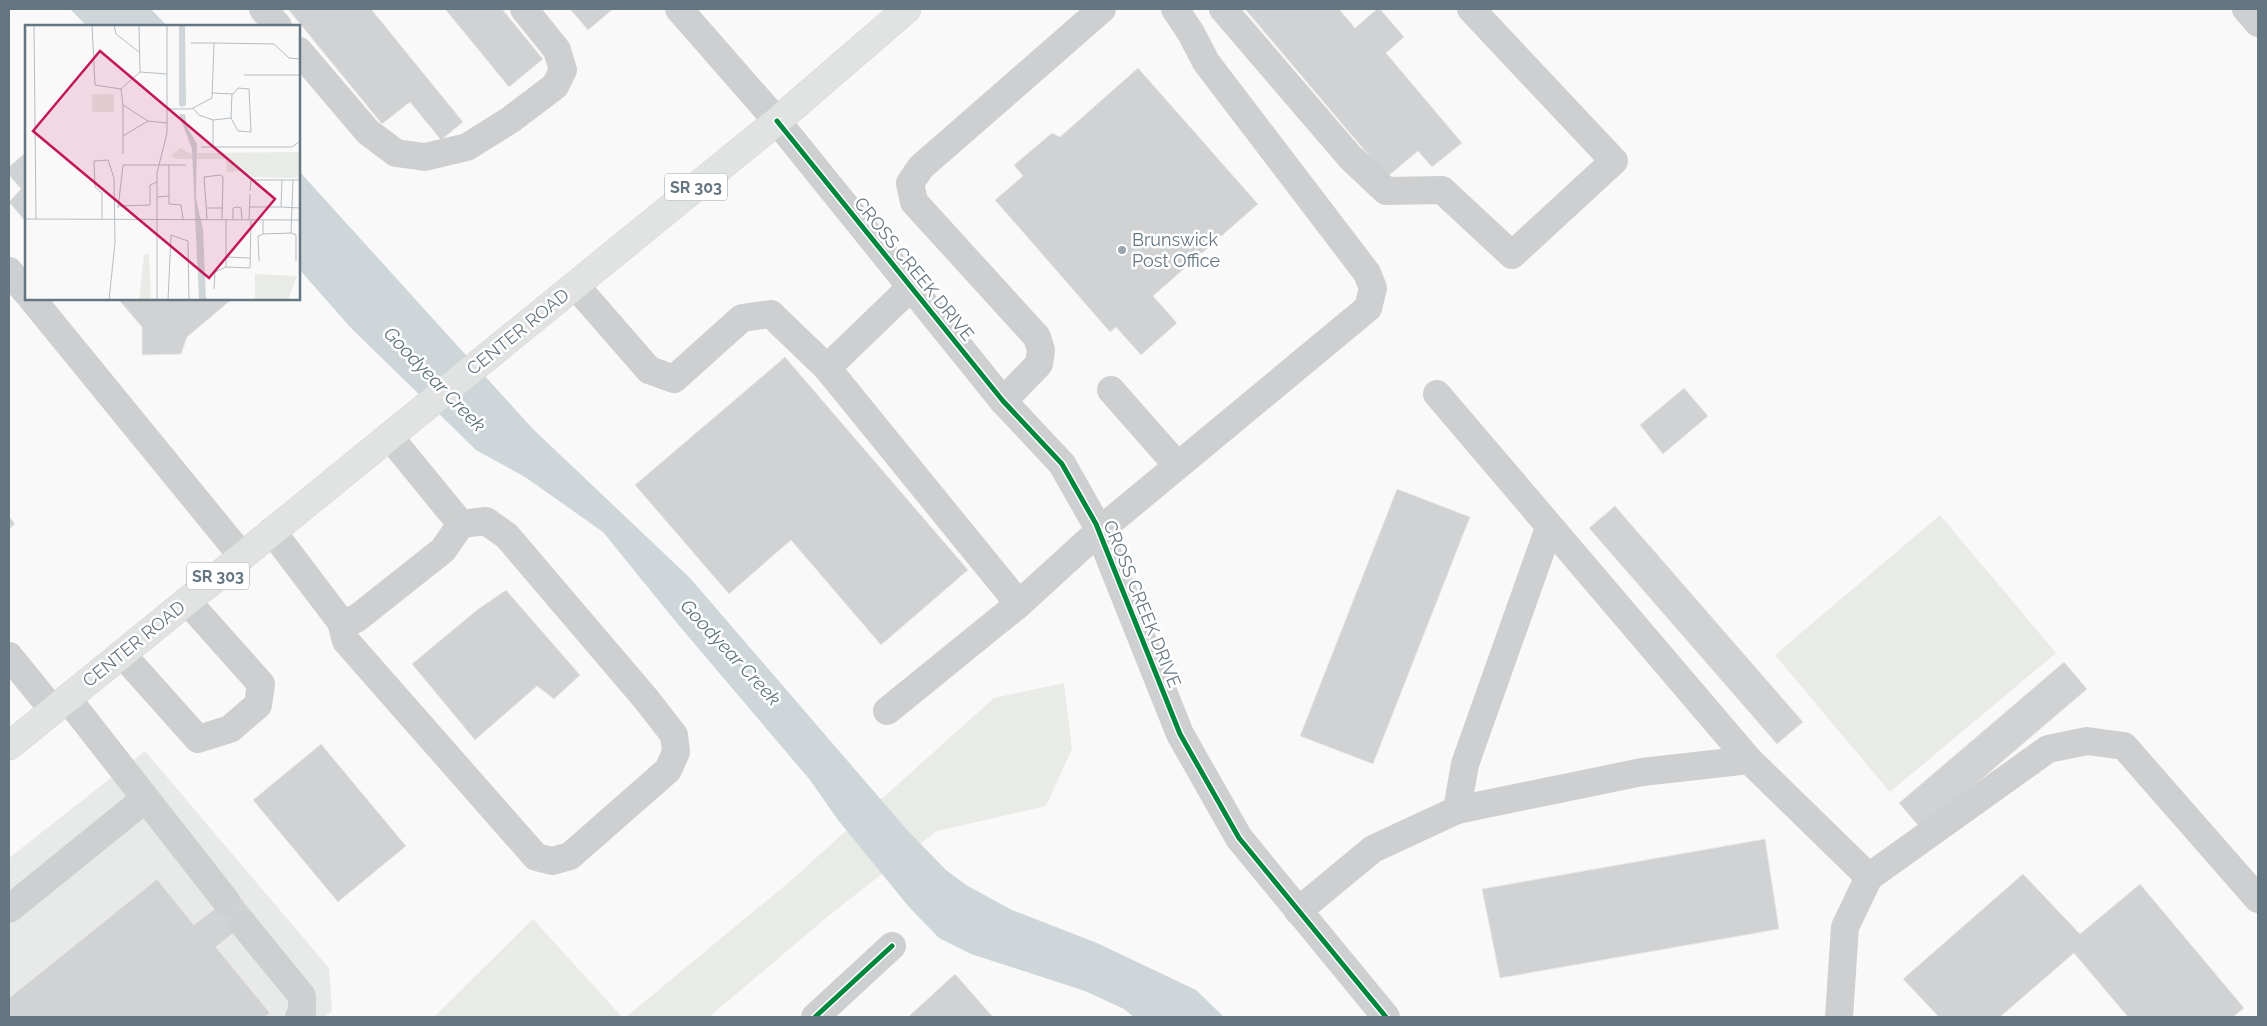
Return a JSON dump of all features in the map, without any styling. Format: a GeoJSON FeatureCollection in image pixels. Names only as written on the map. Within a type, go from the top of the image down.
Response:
{"type":"FeatureCollection","features":[{"type":"Feature","properties":{"kind":"main road","name":"CENTER ROAD"},"geometry":{"type":"LineString","coordinates":[[9,746],[777,121],[907,9]]}},
{"type":"Feature","properties":{"kind":"street"},"geometry":{"type":"LineString","coordinates":[[263,9],[277,25]]}},
{"type":"Feature","properties":{"kind":"street"},"geometry":{"type":"LineString","coordinates":[[300,52],[368,132],[396,153],[425,157],[467,147],[510,120],[554,86],[563,70],[557,50],[524,9]]}},
{"type":"Feature","properties":{"kind":"street","name":"CROSS CREEK DRIVE"},"geometry":{"type":"LineString","coordinates":[[679,9],[777,121],[1003,401],[1062,464],[1099,530],[1180,734],[1239,838],[1386,1017]]}},
{"type":"Feature","properties":{"kind":"street"},"geometry":{"type":"LineString","coordinates":[[1003,401],[1039,364],[1042,350],[1037,337],[914,202],[910,183],[921,167],[1102,9]]}},
{"type":"Feature","properties":{"kind":"street"},"geometry":{"type":"LineString","coordinates":[[887,711],[1019,604],[1099,530],[1368,308],[1373,288],[1367,273],[1206,62],[1191,33],[1175,9]]}},
{"type":"Feature","properties":{"kind":"street"},"geometry":{"type":"LineString","coordinates":[[1223,9],[1350,157],[1386,192],[1442,190],[1512,256],[1614,161],[1471,9]]}},
{"type":"Feature","properties":{"kind":"street"},"geometry":{"type":"LineString","coordinates":[[2246,9],[2258,23]]}},
{"type":"Feature","properties":{"kind":"street"},"geometry":{"type":"LineString","coordinates":[[9,271],[25,291]]}},
{"type":"Feature","properties":{"kind":"street"},"geometry":{"type":"LineString","coordinates":[[575,285],[649,370],[674,380],[742,318],[771,314],[826,368],[1019,604]]}},
{"type":"Feature","properties":{"kind":"street"},"geometry":{"type":"LineString","coordinates":[[826,368],[910,288]]}},
{"type":"Feature","properties":{"kind":"street"},"geometry":{"type":"LineString","coordinates":[[33,300],[242,556]]}},
{"type":"Feature","properties":{"kind":"street"},"geometry":{"type":"LineString","coordinates":[[1110,390],[1177,465]]}},
{"type":"Feature","properties":{"kind":"street"},"geometry":{"type":"LineString","coordinates":[[1437,394],[1549,528],[1749,760],[1869,877]]}},
{"type":"Feature","properties":{"kind":"street"},"geometry":{"type":"LineString","coordinates":[[390,436],[461,524]]}},
{"type":"Feature","properties":{"kind":"street"},"geometry":{"type":"LineString","coordinates":[[272,532],[341,622],[346,641],[536,857],[552,861],[570,856],[668,770],[676,752],[674,734],[646,699],[507,536],[486,521],[461,524],[443,550],[356,619],[341,622]]}},
{"type":"Feature","properties":{"kind":"street"},"geometry":{"type":"LineString","coordinates":[[1457,810],[1465,764],[1549,528]]}},
{"type":"Feature","properties":{"kind":"street"},"geometry":{"type":"LineString","coordinates":[[122,654],[198,739],[230,729],[258,705],[261,684],[187,601]]}},
{"type":"Feature","properties":{"kind":"street"},"geometry":{"type":"LineString","coordinates":[[9,656],[60,704],[145,799],[226,901]]}},
{"type":"Feature","properties":{"kind":"street"},"geometry":{"type":"LineString","coordinates":[[1839,1017],[1845,927],[1869,877],[2048,749],[2087,741],[2124,746],[2258,899]]}},
{"type":"Feature","properties":{"kind":"street"},"geometry":{"type":"LineString","coordinates":[[1298,911],[1374,849],[1457,810],[1642,772],[1749,760]]}},
{"type":"Feature","properties":{"kind":"street"},"geometry":{"type":"LineString","coordinates":[[9,909],[145,799]]}},
{"type":"Feature","properties":{"kind":"street"},"geometry":{"type":"LineString","coordinates":[[244,924],[302,996],[302,1015],[299,1017]]}},
{"type":"Feature","properties":{"kind":"street"},"geometry":{"type":"LineString","coordinates":[[815,1017],[892,946]]}},
{"type":"Feature","properties":{"kind":"shaded area"},"geometry":{"type":"Polygon","coordinates":[[[1940,515],[2056,653],[1890,792],[1775,655],[1940,515]]]}},
{"type":"Feature","properties":{"kind":"shaded area"},"geometry":{"type":"Polygon","coordinates":[[[1064,683],[1072,749],[1046,806],[937,831],[832,913],[709,1017],[626,1017],[788,883],[994,698],[1064,683]]]}},
{"type":"Feature","properties":{"kind":"shaded area"},"geometry":{"type":"Polygon","coordinates":[[[145,751],[329,968],[332,1011],[324,1017],[9,1017],[9,858],[145,751]]]}},
{"type":"Feature","properties":{"kind":"shaded area"},"geometry":{"type":"Polygon","coordinates":[[[533,919],[622,1017],[434,1017],[533,919]]]}},
{"type":"Feature","properties":{"kind":"water"},"geometry":{"type":"Polygon","coordinates":[[[70,9],[151,9],[166,25],[86,25],[70,9]]]}},
{"type":"Feature","properties":{"kind":"water","name":"Goodyear Creek"},"geometry":{"type":"Polygon","coordinates":[[[300,172],[533,429],[690,578],[908,831],[946,870],[966,885],[1012,910],[1097,943],[1196,990],[1224,1017],[1134,1017],[1124,1009],[1085,991],[971,954],[939,938],[909,907],[838,820],[810,780],[676,622],[603,532],[525,477],[476,450],[350,327],[300,270],[300,172]]]}},
{"type":"Feature","properties":{"kind":"building"},"geometry":{"type":"Polygon","coordinates":[[[288,9],[371,9],[463,122],[441,140],[410,102],[382,124],[288,9]]]}},
{"type":"Feature","properties":{"kind":"building"},"geometry":{"type":"Polygon","coordinates":[[[445,9],[502,9],[543,59],[509,87],[445,9]]]}},
{"type":"Feature","properties":{"kind":"building"},"geometry":{"type":"Polygon","coordinates":[[[570,9],[613,9],[588,30],[570,9]]]}},
{"type":"Feature","properties":{"kind":"building"},"geometry":{"type":"Polygon","coordinates":[[[1245,9],[1339,9],[1355,28],[1377,9],[1380,9],[1404,37],[1386,53],[1462,143],[1432,167],[1418,151],[1387,177],[1245,9]]]}},
{"type":"Feature","properties":{"kind":"building","name":"Brunswick Post Office"},"geometry":{"type":"Polygon","coordinates":[[[1138,68],[1258,204],[1153,296],[1177,323],[1141,355],[1116,327],[1110,332],[995,200],[1023,176],[1014,165],[1052,133],[1060,137],[1138,68]]]}},
{"type":"Feature","properties":{"kind":"building"},"geometry":{"type":"Polygon","coordinates":[[[25,153],[25,221],[9,202],[21,189],[9,175],[9,167],[25,153]]]}},
{"type":"Feature","properties":{"kind":"building"},"geometry":{"type":"Polygon","coordinates":[[[119,300],[231,300],[187,337],[181,354],[142,355],[142,327],[119,300]]]}},
{"type":"Feature","properties":{"kind":"building"},"geometry":{"type":"Polygon","coordinates":[[[785,357],[968,570],[881,645],[791,540],[729,594],[635,485],[785,357]]]}},
{"type":"Feature","properties":{"kind":"building"},"geometry":{"type":"Polygon","coordinates":[[[1684,388],[1708,416],[1663,454],[1640,425],[1684,388]]]}},
{"type":"Feature","properties":{"kind":"building"},"geometry":{"type":"Polygon","coordinates":[[[1397,489],[1470,517],[1373,764],[1300,736],[1397,489]]]}},
{"type":"Feature","properties":{"kind":"building"},"geometry":{"type":"Polygon","coordinates":[[[1615,506],[1803,722],[1777,744],[1589,528],[1615,506]]]}},
{"type":"Feature","properties":{"kind":"building"},"geometry":{"type":"Polygon","coordinates":[[[9,516],[15,524],[9,529],[9,516]]]}},
{"type":"Feature","properties":{"kind":"building"},"geometry":{"type":"Polygon","coordinates":[[[506,590],[580,675],[554,699],[537,686],[475,740],[412,664],[477,610],[506,590]]]}},
{"type":"Feature","properties":{"kind":"building"},"geometry":{"type":"Polygon","coordinates":[[[2064,662],[2087,689],[1922,830],[1899,803],[2064,662]]]}},
{"type":"Feature","properties":{"kind":"building"},"geometry":{"type":"Polygon","coordinates":[[[321,744],[406,846],[338,902],[253,800],[321,744]]]}},
{"type":"Feature","properties":{"kind":"building"},"geometry":{"type":"Polygon","coordinates":[[[1765,839],[1779,929],[1500,978],[1482,889],[1765,839]]]}},
{"type":"Feature","properties":{"kind":"building"},"geometry":{"type":"Polygon","coordinates":[[[2023,874],[2080,934],[2140,884],[2244,1008],[2233,1017],[2128,1017],[2074,953],[2000,1017],[1939,1017],[1903,979],[2023,874]]]}},
{"type":"Feature","properties":{"kind":"building"},"geometry":{"type":"Polygon","coordinates":[[[157,879],[194,925],[236,892],[255,916],[216,947],[270,1013],[265,1017],[9,1017],[9,998],[157,879]]]}},
{"type":"Feature","properties":{"kind":"building"},"geometry":{"type":"Polygon","coordinates":[[[955,974],[993,1017],[908,1017],[955,974]]]}},
{"type":"Feature","properties":{"kind":"cycle path"},"geometry":{"type":"LineString","coordinates":[[777,121],[1003,401],[1062,464],[1096,524],[1180,734],[1239,838],[1386,1017]]}},
{"type":"Feature","properties":{"kind":"cycle path"},"geometry":{"type":"LineString","coordinates":[[815,1017],[892,946]]}},
{"type":"Feature","properties":{"kind":"place","name":"Brunswick Post Office"},"geometry":{"type":"Point","coordinates":[1122,250]}}]}
